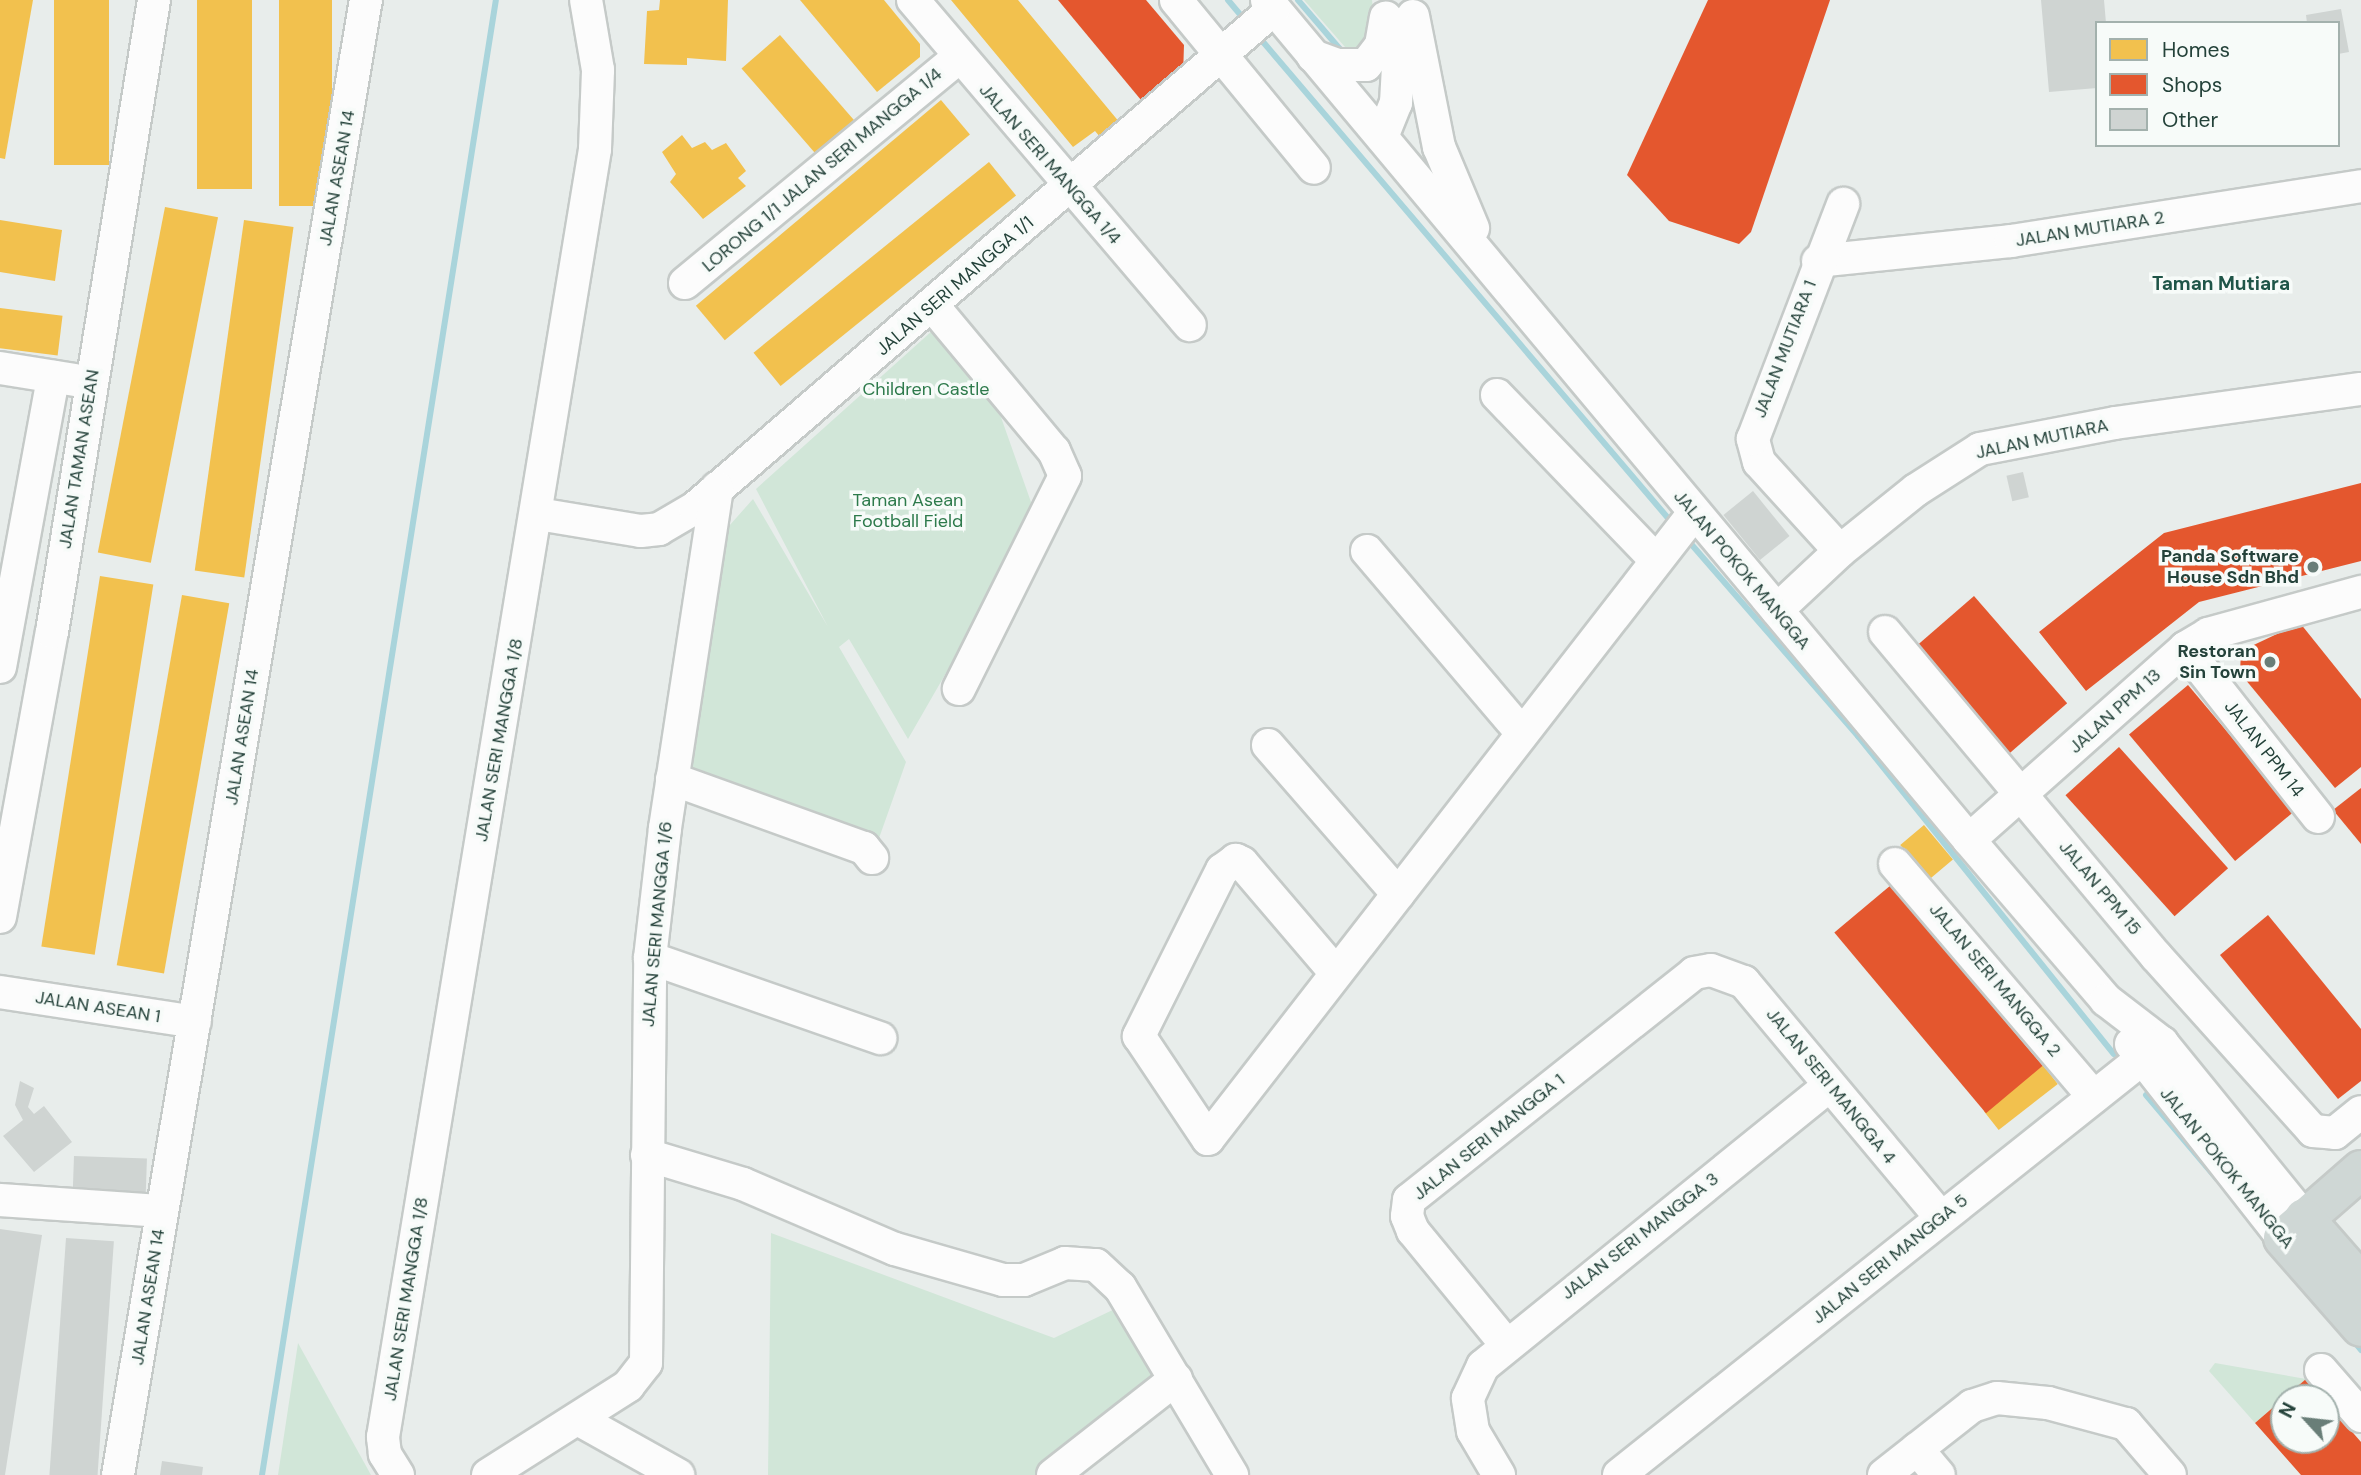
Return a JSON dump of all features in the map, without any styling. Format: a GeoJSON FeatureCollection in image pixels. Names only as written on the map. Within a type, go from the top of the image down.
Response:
{"type":"FeatureCollection","features":[{"type":"Feature","properties":{"kind":"main road"},"geometry":{"type":"LineString","coordinates":[[2294,1228],[2361,1170]]}},
{"type":"Feature","properties":{"kind":"main road","name":"JALAN POKOK MANGGA"},"geometry":{"type":"LineString","coordinates":[[2294,1228],[2361,1283]]}},
{"type":"Feature","properties":{"kind":"main road","name":"JALAN POKOK MANGGA"},"geometry":{"type":"LineString","coordinates":[[2294,1228],[2361,1327]]}},
{"type":"Feature","properties":{"kind":"street","name":"JALAN TAMAN ASEAN"},"geometry":{"type":"LineString","coordinates":[[0,917],[52,632],[90,383],[154,0]]}},
{"type":"Feature","properties":{"kind":"street","name":"JALAN ASEAN 14"},"geometry":{"type":"LineString","coordinates":[[118,1475],[366,0]]}},
{"type":"Feature","properties":{"kind":"street","name":"JALAN SERI MANGGA 1/8"},"geometry":{"type":"LineString","coordinates":[[398,1475],[385,1454],[383,1437],[538,514],[599,106],[586,0]]}},
{"type":"Feature","properties":{"kind":"street","name":"JALAN SERI MANGGA 1/4"},"geometry":{"type":"LineString","coordinates":[[913,0],[1190,325]]}},
{"type":"Feature","properties":{"kind":"street"},"geometry":{"type":"LineString","coordinates":[[1176,0],[1253,25],[1314,168]]}},
{"type":"Feature","properties":{"kind":"street"},"geometry":{"type":"LineString","coordinates":[[1382,137],[1396,103],[1399,48],[1389,40],[1400,8]]}},
{"type":"Feature","properties":{"kind":"street"},"geometry":{"type":"LineString","coordinates":[[1314,56],[1338,65],[1366,65],[1381,45],[1400,8]]}},
{"type":"Feature","properties":{"kind":"street"},"geometry":{"type":"LineString","coordinates":[[1400,8],[1439,147],[1460,204],[1507,289]]}},
{"type":"Feature","properties":{"kind":"street","name":"JALAN SERI MANGGA 1/1"},"geometry":{"type":"LineString","coordinates":[[538,514],[620,530],[659,528],[717,488],[933,306],[1253,25]]}},
{"type":"Feature","properties":{"kind":"street","name":"JALAN POKOK MANGGA"},"geometry":{"type":"LineString","coordinates":[[1253,25],[1314,56],[1507,289],[1677,534],[1777,610],[1969,840],[2151,1051],[2294,1228]]}},
{"type":"Feature","properties":{"kind":"street","name":"LORONG 1/1 JALAN SERI MANGGA 1/4"},"geometry":{"type":"LineString","coordinates":[[685,283],[959,57]]}},
{"type":"Feature","properties":{"kind":"street","name":"JALAN MUTIARA 2"},"geometry":{"type":"LineString","coordinates":[[1818,261],[2048,236],[2361,186]]}},
{"type":"Feature","properties":{"kind":"street","name":"JALAN MUTIARA 1"},"geometry":{"type":"LineString","coordinates":[[1840,551],[1759,462],[1753,439],[1818,261],[1843,204]]}},
{"type":"Feature","properties":{"kind":"street"},"geometry":{"type":"LineString","coordinates":[[933,306],[1054,451],[1065,476],[959,689]]}},
{"type":"Feature","properties":{"kind":"street"},"geometry":{"type":"LineString","coordinates":[[0,368],[90,383]]}},
{"type":"Feature","properties":{"kind":"street"},"geometry":{"type":"LineString","coordinates":[[0,667],[53,377]]}},
{"type":"Feature","properties":{"kind":"street","name":"JALAN MUTIARA"},"geometry":{"type":"LineString","coordinates":[[1777,610],[1840,551],[1916,490],[1980,449],[2115,423],[2361,389]]}},
{"type":"Feature","properties":{"kind":"street"},"geometry":{"type":"LineString","coordinates":[[1336,973],[1242,863],[1236,860],[1222,870],[1139,1036],[1208,1139],[1677,534],[1497,395]]}},
{"type":"Feature","properties":{"kind":"street","name":"JALAN SERI MANGGA 1/6"},"geometry":{"type":"LineString","coordinates":[[578,1419],[628,1386],[646,1363],[650,958],[672,779],[717,488]]}},
{"type":"Feature","properties":{"kind":"street"},"geometry":{"type":"LineString","coordinates":[[1367,551],[1522,733]]}},
{"type":"Feature","properties":{"kind":"street","name":"JALAN PPM 13"},"geometry":{"type":"LineString","coordinates":[[1969,840],[2185,649],[2208,634],[2361,592]]}},
{"type":"Feature","properties":{"kind":"street","name":"JALAN PPM 15"},"geometry":{"type":"LineString","coordinates":[[1885,632],[2156,956],[2313,1131],[2325,1135],[2335,1133],[2361,1112]]}},
{"type":"Feature","properties":{"kind":"street","name":"JALAN PPM 14"},"geometry":{"type":"LineString","coordinates":[[2185,649],[2318,817]]}},
{"type":"Feature","properties":{"kind":"street"},"geometry":{"type":"LineString","coordinates":[[1268,745],[1398,894]]}},
{"type":"Feature","properties":{"kind":"street"},"geometry":{"type":"LineString","coordinates":[[672,779],[864,848],[872,858]]}},
{"type":"Feature","properties":{"kind":"street","name":"JALAN SERI MANGGA 2"},"geometry":{"type":"LineString","coordinates":[[1895,864],[2094,1097]]}},
{"type":"Feature","properties":{"kind":"street"},"geometry":{"type":"LineString","coordinates":[[650,958],[880,1038]]}},
{"type":"Feature","properties":{"kind":"street","name":"JALAN SERI MANGGA 4"},"geometry":{"type":"LineString","coordinates":[[1711,970],[1744,982],[1828,1087],[1941,1218]]}},
{"type":"Feature","properties":{"kind":"street","name":"JALAN SERI MANGGA 1"},"geometry":{"type":"LineString","coordinates":[[1505,1343],[1413,1231],[1407,1216],[1409,1200],[1694,973],[1711,970]]}},
{"type":"Feature","properties":{"kind":"street","name":"JALAN ASEAN 1"},"geometry":{"type":"LineString","coordinates":[[0,992],[195,1022]]}},
{"type":"Feature","properties":{"kind":"street","name":"JALAN SERI MANGGA 5"},"geometry":{"type":"LineString","coordinates":[[1619,1475],[2151,1051]]}},
{"type":"Feature","properties":{"kind":"street","name":"JALAN SERI MANGGA 3"},"geometry":{"type":"LineString","coordinates":[[1499,1475],[1473,1431],[1468,1398],[1482,1366],[1505,1343],[1828,1087]]}},
{"type":"Feature","properties":{"kind":"street"},"geometry":{"type":"LineString","coordinates":[[647,1155],[743,1184],[833,1220],[895,1249],[1003,1280],[1024,1280],[1065,1263],[1097,1265],[1120,1287],[1232,1475]]}},
{"type":"Feature","properties":{"kind":"street"},"geometry":{"type":"LineString","coordinates":[[0,1200],[162,1211]]}},
{"type":"Feature","properties":{"kind":"street"},"geometry":{"type":"LineString","coordinates":[[2321,1370],[2361,1416]]}},
{"type":"Feature","properties":{"kind":"street"},"geometry":{"type":"LineString","coordinates":[[1053,1475],[1176,1379]]}},
{"type":"Feature","properties":{"kind":"street"},"geometry":{"type":"LineString","coordinates":[[1884,1475],[1972,1406],[1997,1398],[2026,1399],[2126,1424],[2170,1475]]}},
{"type":"Feature","properties":{"kind":"street"},"geometry":{"type":"LineString","coordinates":[[488,1475],[578,1419],[678,1475]]}},
{"type":"Feature","properties":{"kind":"street"},"geometry":{"type":"LineString","coordinates":[[1917,1449],[1939,1475]]}},
{"type":"Feature","properties":{"kind":"green space"},"geometry":{"type":"Polygon","coordinates":[[[1304,0],[1372,0],[1375,28],[1370,43],[1354,52],[1345,47],[1304,0]]]}},
{"type":"Feature","properties":{"kind":"green space"},"geometry":{"type":"Polygon","coordinates":[[[932,331],[980,358],[1031,502],[1027,532],[908,739],[849,639],[839,647],[906,762],[878,841],[689,774],[729,526],[753,499],[828,627],[756,489],[932,331]]]}},
{"type":"Feature","properties":{"kind":"green space"},"geometry":{"type":"Polygon","coordinates":[[[771,1233],[1054,1338],[1121,1306],[1159,1389],[1064,1475],[768,1475],[771,1233]]]}},
{"type":"Feature","properties":{"kind":"green space"},"geometry":{"type":"Polygon","coordinates":[[[298,1343],[371,1475],[278,1475],[298,1343]]]}},
{"type":"Feature","properties":{"kind":"green space"},"geometry":{"type":"Polygon","coordinates":[[[2215,1363],[2306,1379],[2300,1384],[2270,1384],[2270,1410],[2255,1423],[2209,1371],[2215,1363]]]}},
{"type":"Feature","properties":{"kind":"building: Homes"},"geometry":{"type":"Polygon","coordinates":[[[0,0],[33,0],[5,159],[0,158],[0,0]]]}},
{"type":"Feature","properties":{"kind":"building: Homes"},"geometry":{"type":"Polygon","coordinates":[[[54,0],[109,0],[109,165],[54,165],[54,0]]]}},
{"type":"Feature","properties":{"kind":"building: Homes"},"geometry":{"type":"Polygon","coordinates":[[[197,0],[252,0],[252,189],[197,189],[197,0]]]}},
{"type":"Feature","properties":{"kind":"building: Homes"},"geometry":{"type":"Polygon","coordinates":[[[279,0],[332,0],[332,206],[279,206],[279,0]]]}},
{"type":"Feature","properties":{"kind":"building: Homes"},"geometry":{"type":"Polygon","coordinates":[[[660,0],[728,0],[726,61],[687,58],[687,65],[644,64],[647,11],[659,10],[660,0]]]}},
{"type":"Feature","properties":{"kind":"building: Homes"},"geometry":{"type":"Polygon","coordinates":[[[800,0],[884,0],[920,44],[920,57],[877,92],[800,0]]]}},
{"type":"Feature","properties":{"kind":"building: Homes"},"geometry":{"type":"Polygon","coordinates":[[[951,0],[1018,0],[1125,129],[1106,144],[1095,131],[1073,147],[951,0]]]}},
{"type":"Feature","properties":{"kind":"building: Homes"},"geometry":{"type":"Polygon","coordinates":[[[780,35],[854,120],[816,154],[742,68],[780,35]]]}},
{"type":"Feature","properties":{"kind":"building: Homes"},"geometry":{"type":"Polygon","coordinates":[[[941,100],[970,134],[725,340],[696,306],[941,100]]]}},
{"type":"Feature","properties":{"kind":"building: Homes"},"geometry":{"type":"Polygon","coordinates":[[[682,135],[692,148],[705,142],[712,150],[726,143],[746,171],[738,178],[746,186],[703,219],[670,182],[676,174],[662,152],[682,135]]]}},
{"type":"Feature","properties":{"kind":"building: Homes"},"geometry":{"type":"Polygon","coordinates":[[[989,162],[1016,195],[781,386],[754,353],[989,162]]]}},
{"type":"Feature","properties":{"kind":"building: Homes"},"geometry":{"type":"Polygon","coordinates":[[[165,207],[218,217],[151,563],[98,553],[165,207]]]}},
{"type":"Feature","properties":{"kind":"building: Homes"},"geometry":{"type":"Polygon","coordinates":[[[0,220],[62,230],[55,281],[0,272],[0,220]]]}},
{"type":"Feature","properties":{"kind":"building: Homes"},"geometry":{"type":"Polygon","coordinates":[[[244,220],[294,227],[244,578],[195,571],[244,220]]]}},
{"type":"Feature","properties":{"kind":"building: Homes"},"geometry":{"type":"Polygon","coordinates":[[[0,308],[63,316],[58,355],[0,348],[0,308]]]}},
{"type":"Feature","properties":{"kind":"building: Homes"},"geometry":{"type":"Polygon","coordinates":[[[100,576],[153,584],[95,955],[41,946],[100,576]]]}},
{"type":"Feature","properties":{"kind":"building: Homes"},"geometry":{"type":"Polygon","coordinates":[[[182,595],[229,603],[164,974],[117,965],[182,595]]]}},
{"type":"Feature","properties":{"kind":"building: Homes"},"geometry":{"type":"Polygon","coordinates":[[[1924,825],[1953,859],[1929,879],[1900,845],[1924,825]]]}},
{"type":"Feature","properties":{"kind":"building: Homes"},"geometry":{"type":"Polygon","coordinates":[[[2043,1065],[2058,1084],[1999,1130],[1984,1111],[2043,1065]]]}},
{"type":"Feature","properties":{"kind":"building: Shops"},"geometry":{"type":"Polygon","coordinates":[[[1058,0],[1146,0],[1184,45],[1183,76],[1146,106],[1058,0]]]}},
{"type":"Feature","properties":{"kind":"building: Shops"},"geometry":{"type":"Polygon","coordinates":[[[1708,0],[1830,0],[1751,232],[1739,244],[1669,221],[1627,175],[1708,0]]]}},
{"type":"Feature","properties":{"kind":"building: Shops"},"geometry":{"type":"Polygon","coordinates":[[[2361,483],[2361,561],[2199,602],[2086,691],[2039,632],[2164,533],[2361,483]]]}},
{"type":"Feature","properties":{"kind":"building: Shops"},"geometry":{"type":"Polygon","coordinates":[[[1974,596],[2067,703],[2008,755],[1914,648],[1974,596]]]}},
{"type":"Feature","properties":{"kind":"building: Shops"},"geometry":{"type":"Polygon","coordinates":[[[2300,623],[2361,699],[2361,767],[2335,788],[2240,673],[2241,651],[2300,623]]]}},
{"type":"Feature","properties":{"kind":"building: Shops"},"geometry":{"type":"Polygon","coordinates":[[[2188,685],[2294,811],[2235,861],[2129,734],[2188,685]]]}},
{"type":"Feature","properties":{"kind":"building: Shops"},"geometry":{"type":"Polygon","coordinates":[[[2119,747],[2228,868],[2175,916],[2065,795],[2119,747]]]}},
{"type":"Feature","properties":{"kind":"building: Shops"},"geometry":{"type":"Polygon","coordinates":[[[2361,788],[2361,844],[2333,810],[2361,788]]]}},
{"type":"Feature","properties":{"kind":"building: Shops"},"geometry":{"type":"Polygon","coordinates":[[[1891,885],[2043,1066],[1986,1113],[1834,933],[1891,885]]]}},
{"type":"Feature","properties":{"kind":"building: Shops"},"geometry":{"type":"Polygon","coordinates":[[[2268,915],[2361,1029],[2361,1081],[2338,1099],[2220,955],[2268,915]]]}},
{"type":"Feature","properties":{"kind":"building: Shops"},"geometry":{"type":"Polygon","coordinates":[[[2270,1410],[2270,1440],[2255,1423],[2270,1410]]]}},
{"type":"Feature","properties":{"kind":"building: Shops"},"geometry":{"type":"Polygon","coordinates":[[[2340,1418],[2361,1442],[2361,1475],[2301,1475],[2282,1454],[2340,1454],[2340,1418]]]}},
{"type":"Feature","properties":{"kind":"building: Other"},"geometry":{"type":"Polygon","coordinates":[[[2041,0],[2104,0],[2106,21],[2095,21],[2095,88],[2049,92],[2041,0]]]}},
{"type":"Feature","properties":{"kind":"building: Other"},"geometry":{"type":"Polygon","coordinates":[[[2341,9],[2349,52],[2340,54],[2340,21],[2307,21],[2306,15],[2341,9]]]}},
{"type":"Feature","properties":{"kind":"building: Other"},"geometry":{"type":"Polygon","coordinates":[[[2023,472],[2029,497],[2012,501],[2006,476],[2023,472]]]}},
{"type":"Feature","properties":{"kind":"building: Other"},"geometry":{"type":"Polygon","coordinates":[[[1753,491],[1790,536],[1760,560],[1723,515],[1753,491]]]}},
{"type":"Feature","properties":{"kind":"building: Other"},"geometry":{"type":"Polygon","coordinates":[[[20,1081],[34,1088],[28,1107],[34,1114],[44,1106],[72,1142],[34,1172],[3,1136],[23,1120],[15,1105],[20,1081]]]}},
{"type":"Feature","properties":{"kind":"building: Other"},"geometry":{"type":"Polygon","coordinates":[[[74,1156],[147,1159],[146,1197],[73,1194],[74,1156]]]}},
{"type":"Feature","properties":{"kind":"building: Other"},"geometry":{"type":"Polygon","coordinates":[[[0,1229],[42,1235],[5,1475],[0,1475],[0,1229]]]}},
{"type":"Feature","properties":{"kind":"building: Other"},"geometry":{"type":"Polygon","coordinates":[[[66,1238],[114,1241],[98,1475],[49,1475],[66,1238]]]}},
{"type":"Feature","properties":{"kind":"building: Other"},"geometry":{"type":"Polygon","coordinates":[[[162,1461],[203,1467],[202,1475],[160,1475],[162,1461]]]}},
{"type":"Feature","properties":{"kind":"waterway"},"geometry":{"type":"LineString","coordinates":[[262,1475],[496,0]]}},
{"type":"Feature","properties":{"kind":"waterway"},"geometry":{"type":"LineString","coordinates":[[1228,0],[1247,23]]}},
{"type":"Feature","properties":{"kind":"waterway"},"geometry":{"type":"LineString","coordinates":[[1298,0],[1345,55]]}},
{"type":"Feature","properties":{"kind":"waterway"},"geometry":{"type":"LineString","coordinates":[[1258,36],[1673,524]]}},
{"type":"Feature","properties":{"kind":"waterway"},"geometry":{"type":"LineString","coordinates":[[1685,537],[1858,736],[2114,1054]]}},
{"type":"Feature","properties":{"kind":"waterway"},"geometry":{"type":"LineString","coordinates":[[2146,1095],[2217,1179]]}},
{"type":"Feature","properties":{"kind":"waterway"},"geometry":{"type":"LineString","coordinates":[[2353,1340],[2361,1350]]}},
{"type":"Feature","properties":{"kind":"place","name":"Panda Software House Sdn Bhd"},"geometry":{"type":"Point","coordinates":[2313,567]}},
{"type":"Feature","properties":{"kind":"place","name":"Restoran Sin Town"},"geometry":{"type":"Point","coordinates":[2270,662]}},
{"type":"Feature","properties":{"kind":"district","name":"Taman Mutiara"},"geometry":{"type":"Point","coordinates":[2221,284]}},
{"type":"Feature","properties":{"kind":"park label","name":"Children Castle"},"geometry":{"type":"Point","coordinates":[926,389]}},
{"type":"Feature","properties":{"kind":"park label","name":"Taman Asean Football Field"},"geometry":{"type":"Point","coordinates":[908,511]}}]}
